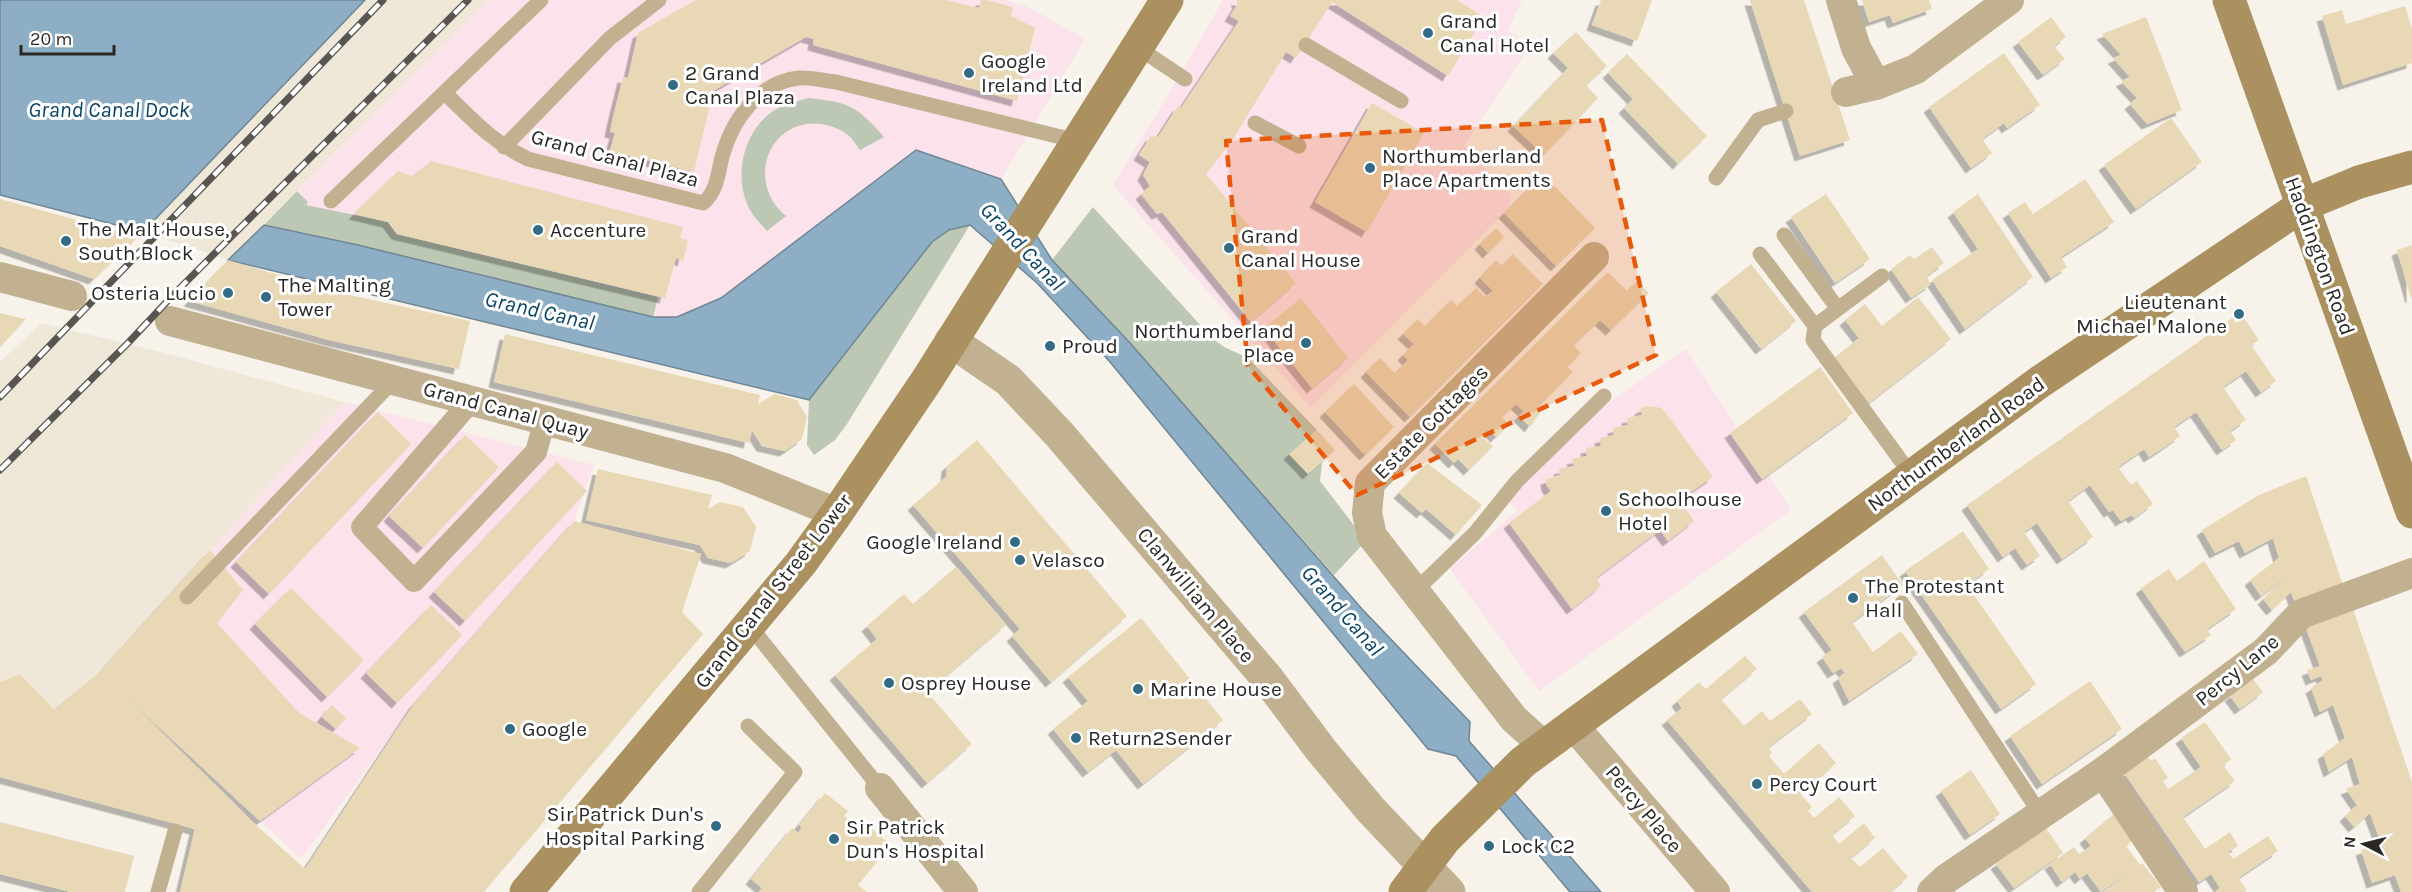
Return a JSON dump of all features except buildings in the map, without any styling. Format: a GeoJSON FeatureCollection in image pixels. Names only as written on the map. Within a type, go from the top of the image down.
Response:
{"type":"FeatureCollection","features":[{"type":"Feature","properties":{"kind":"main road","name":"Grand Canal Street Lower"},"geometry":{"type":"LineString","coordinates":[[537,888],[801,563],[837,513],[927,381],[1167,0]]}},
{"type":"Feature","properties":{"kind":"main road","name":"Haddington Road"},"geometry":{"type":"LineString","coordinates":[[2229,0],[2412,512]]}},
{"type":"Feature","properties":{"kind":"main road","name":"Northumberland Road"},"geometry":{"type":"LineString","coordinates":[[1405,892],[1425,864],[1468,817],[1533,754],[2049,375],[2302,205],[2359,182],[2412,167]]}},
{"type":"Feature","properties":{"kind":"street"},"geometry":{"type":"LineString","coordinates":[[1841,0],[1856,48],[1876,84]]}},
{"type":"Feature","properties":{"kind":"street"},"geometry":{"type":"LineString","coordinates":[[1841,94],[1916,69],[2009,0]]}},
{"type":"Feature","properties":{"kind":"street","name":"Estate Cottages"},"geometry":{"type":"LineString","coordinates":[[1533,754],[1514,719],[1372,536],[1367,513],[1370,483],[1594,257]]}},
{"type":"Feature","properties":{"kind":"street"},"geometry":{"type":"LineString","coordinates":[[0,277],[72,296]]}},
{"type":"Feature","properties":{"kind":"street","name":"Grand Canal Quay"},"geometry":{"type":"LineString","coordinates":[[170,321],[725,468],[837,513]]}},
{"type":"Feature","properties":{"kind":"street","name":"Clanwilliam Place"},"geometry":{"type":"LineString","coordinates":[[951,341],[1008,380],[1059,434],[1267,678],[1321,750],[1371,810],[1425,864],[1449,892]]}},
{"type":"Feature","properties":{"kind":"street"},"geometry":{"type":"LineString","coordinates":[[471,401],[362,527],[414,581],[536,452],[545,420]]}},
{"type":"Feature","properties":{"kind":"street","name":"Percy Lane"},"geometry":{"type":"LineString","coordinates":[[1932,892],[1946,879],[2103,772],[2266,651],[2301,614],[2412,573]]}},
{"type":"Feature","properties":{"kind":"street","name":"Percy Place"},"geometry":{"type":"LineString","coordinates":[[1573,725],[1715,892]]}},
{"type":"Feature","properties":{"kind":"street"},"geometry":{"type":"LineString","coordinates":[[2103,772],[2183,892]]}},
{"type":"Feature","properties":{"kind":"street"},"geometry":{"type":"LineString","coordinates":[[880,788],[963,892]]}},
{"type":"Feature","properties":{"kind":"lane"},"geometry":{"type":"LineString","coordinates":[[331,201],[541,0]]}},
{"type":"Feature","properties":{"kind":"lane"},"geometry":{"type":"LineString","coordinates":[[504,147],[610,38],[659,0]]}},
{"type":"Feature","properties":{"kind":"lane"},"geometry":{"type":"LineString","coordinates":[[1306,45],[1401,100]]}},
{"type":"Feature","properties":{"kind":"lane"},"geometry":{"type":"LineString","coordinates":[[1137,47],[1185,79]]}},
{"type":"Feature","properties":{"kind":"lane","name":"Grand Canal Plaza"},"geometry":{"type":"LineString","coordinates":[[445,93],[504,147],[528,159],[703,203],[712,196],[726,144],[742,113],[766,88],[799,78],[836,82],[1077,141]]}},
{"type":"Feature","properties":{"kind":"lane"},"geometry":{"type":"LineString","coordinates":[[1716,178],[1758,120],[1786,111]]}},
{"type":"Feature","properties":{"kind":"lane"},"geometry":{"type":"LineString","coordinates":[[1255,123],[1299,146]]}},
{"type":"Feature","properties":{"kind":"lane"},"geometry":{"type":"LineString","coordinates":[[1784,235],[1838,309]]}},
{"type":"Feature","properties":{"kind":"lane"},"geometry":{"type":"LineString","coordinates":[[1760,254],[1815,326]]}},
{"type":"Feature","properties":{"kind":"lane"},"geometry":{"type":"LineString","coordinates":[[1882,276],[1815,326],[1813,340],[1912,476]]}},
{"type":"Feature","properties":{"kind":"lane"},"geometry":{"type":"LineString","coordinates":[[187,597],[394,380]]}},
{"type":"Feature","properties":{"kind":"lane"},"geometry":{"type":"LineString","coordinates":[[1414,592],[1475,533],[1516,481],[1604,396]]}},
{"type":"Feature","properties":{"kind":"lane"},"geometry":{"type":"LineString","coordinates":[[1902,603],[2042,815]]}},
{"type":"Feature","properties":{"kind":"lane"},"geometry":{"type":"LineString","coordinates":[[749,626],[880,788]]}},
{"type":"Feature","properties":{"kind":"lane"},"geometry":{"type":"LineString","coordinates":[[699,892],[795,772],[748,726]]}},
{"type":"Feature","properties":{"kind":"lane"},"geometry":{"type":"LineString","coordinates":[[158,892],[175,831]]}},
{"type":"Feature","properties":{"kind":"highlighted area"},"geometry":{"type":"Polygon","coordinates":[[[1602,120],[1656,355],[1357,495],[1248,366],[1226,141],[1602,120]]]}},
{"type":"Feature","properties":{"kind":"shaded area"},"geometry":{"type":"Polygon","coordinates":[[[365,0],[487,0],[228,260],[143,232],[365,0]]]}},
{"type":"Feature","properties":{"kind":"shaded area"},"geometry":{"type":"Polygon","coordinates":[[[487,0],[1004,0],[1028,7],[1085,39],[1001,179],[916,150],[721,298],[677,317],[653,317],[264,225],[487,0]]]}},
{"type":"Feature","properties":{"kind":"shaded area"},"geometry":{"type":"Polygon","coordinates":[[[1223,0],[1522,0],[1508,31],[1530,46],[1464,146],[1511,195],[1509,208],[1311,408],[1113,185],[1223,0]]]}},
{"type":"Feature","properties":{"kind":"shaded area"},"geometry":{"type":"Polygon","coordinates":[[[41,323],[165,353],[344,402],[101,671],[54,709],[20,674],[0,682],[0,362],[41,323]]]}},
{"type":"Feature","properties":{"kind":"shaded area"},"geometry":{"type":"Polygon","coordinates":[[[1686,349],[1791,510],[1539,691],[1450,569],[1518,510],[1506,500],[1575,426],[1686,349]]]}},
{"type":"Feature","properties":{"kind":"shaded area"},"geometry":{"type":"Polygon","coordinates":[[[344,402],[594,465],[574,521],[414,704],[301,859],[101,671],[344,402]]]}},
{"type":"Feature","properties":{"kind":"green space"},"geometry":{"type":"Polygon","coordinates":[[[808,98],[833,101],[851,107],[867,118],[884,137],[860,150],[848,135],[839,129],[822,124],[803,125],[788,131],[776,141],[768,155],[765,171],[767,187],[774,202],[786,216],[767,231],[752,213],[744,196],[742,166],[745,151],[759,124],[769,114],[782,106],[808,98]]]}},
{"type":"Feature","properties":{"kind":"green space"},"geometry":{"type":"Polygon","coordinates":[[[297,191],[308,202],[306,205],[388,222],[397,234],[658,297],[653,317],[358,245],[264,225],[297,191]]]}},
{"type":"Feature","properties":{"kind":"green space"},"geometry":{"type":"Polygon","coordinates":[[[1093,207],[1212,338],[1224,347],[1248,358],[1317,430],[1290,454],[1308,474],[1322,462],[1320,481],[1366,541],[1334,575],[1131,344],[1052,260],[1093,207]]]}},
{"type":"Feature","properties":{"kind":"green space"},"geometry":{"type":"Polygon","coordinates":[[[970,225],[847,424],[835,440],[814,455],[807,445],[809,400],[932,242],[949,230],[970,225]]]}},
{"type":"Feature","properties":{"kind":"water","name":"Grand Canal Dock"},"geometry":{"type":"Polygon","coordinates":[[[0,0],[365,0],[143,232],[0,195],[0,0]]]}},
{"type":"Feature","properties":{"kind":"water","name":"Grand Canal"},"geometry":{"type":"Polygon","coordinates":[[[916,150],[1001,179],[1052,260],[1131,344],[1362,609],[1470,722],[1469,741],[1601,892],[1570,892],[1456,756],[1428,749],[1110,362],[1037,283],[970,225],[949,230],[932,242],[809,400],[228,260],[264,225],[358,245],[653,317],[677,317],[721,298],[916,150]]]}},
{"type":"Feature","properties":{"kind":"railway"},"geometry":{"type":"LineString","coordinates":[[0,397],[383,0]]}},
{"type":"Feature","properties":{"kind":"railway"},"geometry":{"type":"LineString","coordinates":[[0,470],[468,0]]}},
{"type":"Feature","properties":{"kind":"place","name":"Grand Canal Hotel"},"geometry":{"type":"Point","coordinates":[1428,33]}},
{"type":"Feature","properties":{"kind":"place","name":"Google Ireland Ltd"},"geometry":{"type":"Point","coordinates":[969,73]}},
{"type":"Feature","properties":{"kind":"place","name":"2 Grand Canal Plaza"},"geometry":{"type":"Point","coordinates":[673,85]}},
{"type":"Feature","properties":{"kind":"place","name":"Northumberland Place Apartments"},"geometry":{"type":"Point","coordinates":[1370,168]}},
{"type":"Feature","properties":{"kind":"place","name":"Accenture"},"geometry":{"type":"Point","coordinates":[538,230]}},
{"type":"Feature","properties":{"kind":"place","name":"The Malt House, South Block"},"geometry":{"type":"Point","coordinates":[66,241]}},
{"type":"Feature","properties":{"kind":"place","name":"Grand Canal House"},"geometry":{"type":"Point","coordinates":[1229,248]}},
{"type":"Feature","properties":{"kind":"place","name":"Osteria Lucio"},"geometry":{"type":"Point","coordinates":[228,293]}},
{"type":"Feature","properties":{"kind":"place","name":"The Malting Tower"},"geometry":{"type":"Point","coordinates":[266,297]}},
{"type":"Feature","properties":{"kind":"place","name":"Lieutenant Michael Malone"},"geometry":{"type":"Point","coordinates":[2239,314]}},
{"type":"Feature","properties":{"kind":"place","name":"Northumberland Place"},"geometry":{"type":"Point","coordinates":[1306,343]}},
{"type":"Feature","properties":{"kind":"place","name":"Proud"},"geometry":{"type":"Point","coordinates":[1050,346]}},
{"type":"Feature","properties":{"kind":"place","name":"Schoolhouse Hotel"},"geometry":{"type":"Point","coordinates":[1606,511]}},
{"type":"Feature","properties":{"kind":"place","name":"Google Ireland"},"geometry":{"type":"Point","coordinates":[1015,542]}},
{"type":"Feature","properties":{"kind":"place","name":"Velasco"},"geometry":{"type":"Point","coordinates":[1020,560]}},
{"type":"Feature","properties":{"kind":"place","name":"The Protestant Hall"},"geometry":{"type":"Point","coordinates":[1853,598]}},
{"type":"Feature","properties":{"kind":"place","name":"Osprey House"},"geometry":{"type":"Point","coordinates":[889,683]}},
{"type":"Feature","properties":{"kind":"place","name":"Marine House"},"geometry":{"type":"Point","coordinates":[1138,689]}},
{"type":"Feature","properties":{"kind":"place","name":"Google"},"geometry":{"type":"Point","coordinates":[510,729]}},
{"type":"Feature","properties":{"kind":"place","name":"Return2Sender"},"geometry":{"type":"Point","coordinates":[1076,738]}},
{"type":"Feature","properties":{"kind":"place","name":"Percy Court"},"geometry":{"type":"Point","coordinates":[1757,784]}},
{"type":"Feature","properties":{"kind":"place","name":"Sir Patrick Dun's Hospital Parking"},"geometry":{"type":"Point","coordinates":[716,826]}},
{"type":"Feature","properties":{"kind":"place","name":"Sir Patrick Dun's Hospital"},"geometry":{"type":"Point","coordinates":[834,839]}},
{"type":"Feature","properties":{"kind":"place","name":"Lock C2"},"geometry":{"type":"Point","coordinates":[1489,846]}}]}
